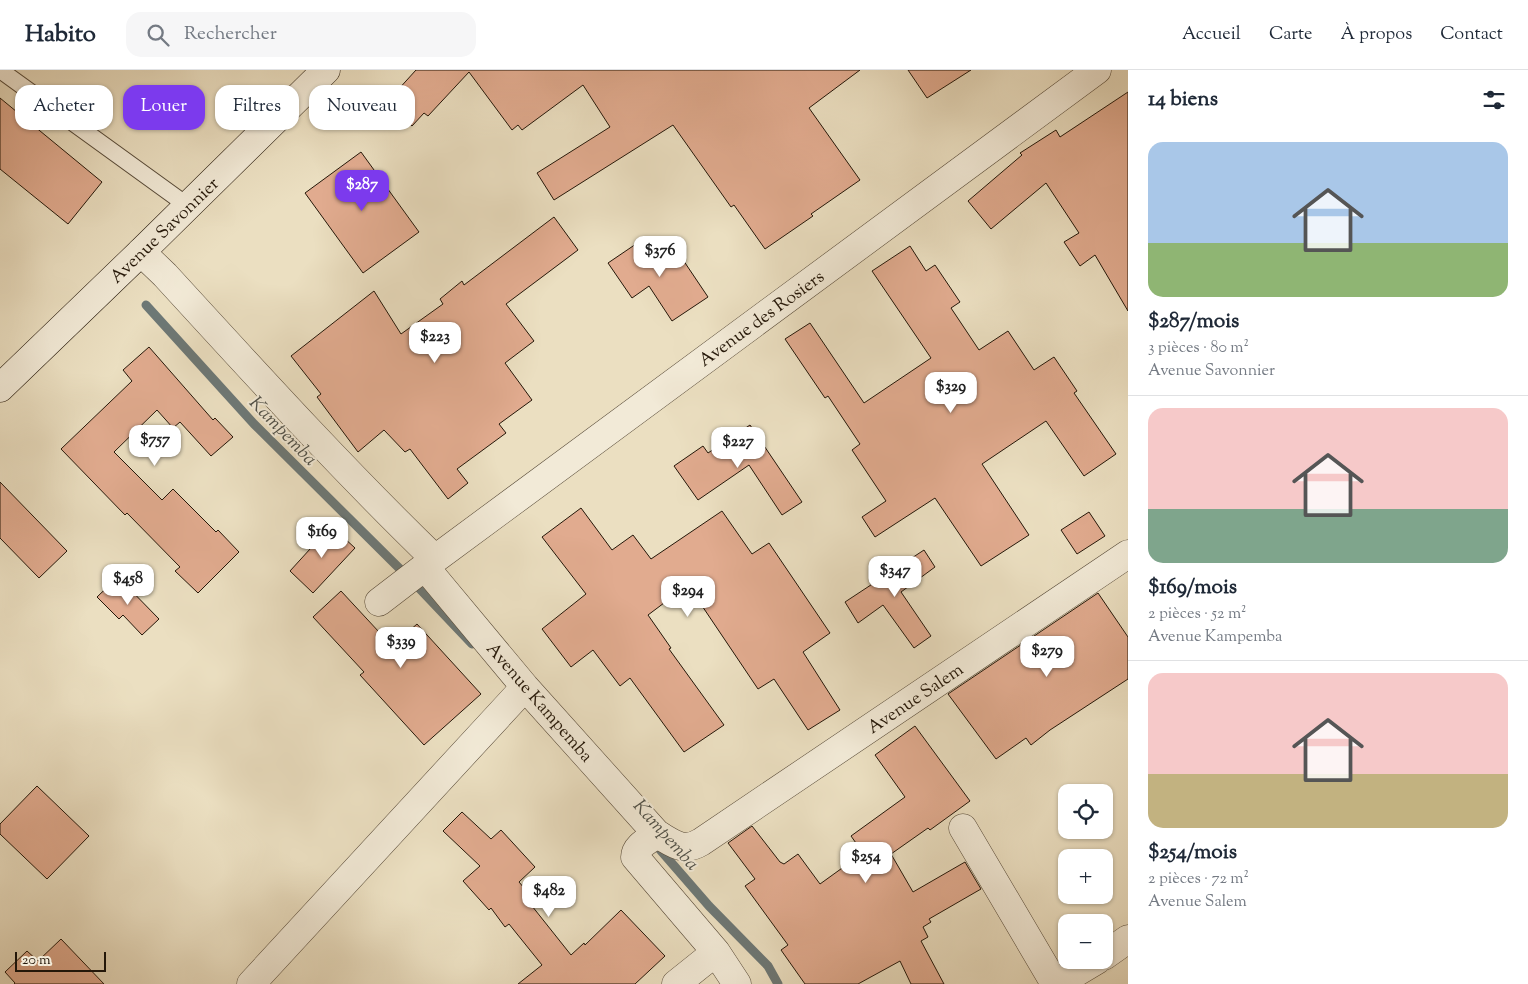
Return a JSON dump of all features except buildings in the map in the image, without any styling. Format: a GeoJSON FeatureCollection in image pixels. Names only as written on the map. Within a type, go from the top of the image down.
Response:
{"type":"FeatureCollection","features":[{"type":"Feature","properties":{"kind":"street","name":"Avenue Savonnier"},"geometry":{"type":"LineString","coordinates":[[0,388],[326,70]]}},
{"type":"Feature","properties":{"kind":"street","name":"Avenue des Rosiers"},"geometry":{"type":"LineString","coordinates":[[409,579],[1097,70]]}},
{"type":"Feature","properties":{"kind":"street","name":"Avenue Kampemba"},"geometry":{"type":"LineString","coordinates":[[141,252],[165,275],[342,466],[409,579],[648,841],[688,848],[701,842]]}},
{"type":"Feature","properties":{"kind":"street","name":"Avenue Salem"},"geometry":{"type":"LineString","coordinates":[[701,842],[1128,554]]}},
{"type":"Feature","properties":{"kind":"street"},"geometry":{"type":"LineString","coordinates":[[251,984],[515,697]]}},
{"type":"Feature","properties":{"kind":"street"},"geometry":{"type":"LineString","coordinates":[[963,828],[1056,984],[1082,969]]}},
{"type":"Feature","properties":{"kind":"street","name":"Avenue Kampemba"},"geometry":{"type":"LineString","coordinates":[[648,841],[635,854],[635,857],[716,952],[737,984]]}},
{"type":"Feature","properties":{"kind":"street"},"geometry":{"type":"LineString","coordinates":[[1113,950],[1128,939]]}},
{"type":"Feature","properties":{"kind":"street"},"geometry":{"type":"LineString","coordinates":[[676,984],[716,952]]}},
{"type":"Feature","properties":{"kind":"lane"},"geometry":{"type":"LineString","coordinates":[[0,70],[188,206]]}},
{"type":"Feature","properties":{"kind":"waterway","name":"Kampemba"},"geometry":{"type":"LineString","coordinates":[[146,305],[254,424],[403,572]]}},
{"type":"Feature","properties":{"kind":"waterway","name":"Kampemba"},"geometry":{"type":"LineString","coordinates":[[417,586],[472,644]]}},
{"type":"Feature","properties":{"kind":"waterway","name":"Kampemba"},"geometry":{"type":"LineString","coordinates":[[656,845],[709,906],[768,966],[778,984]]}}]}
